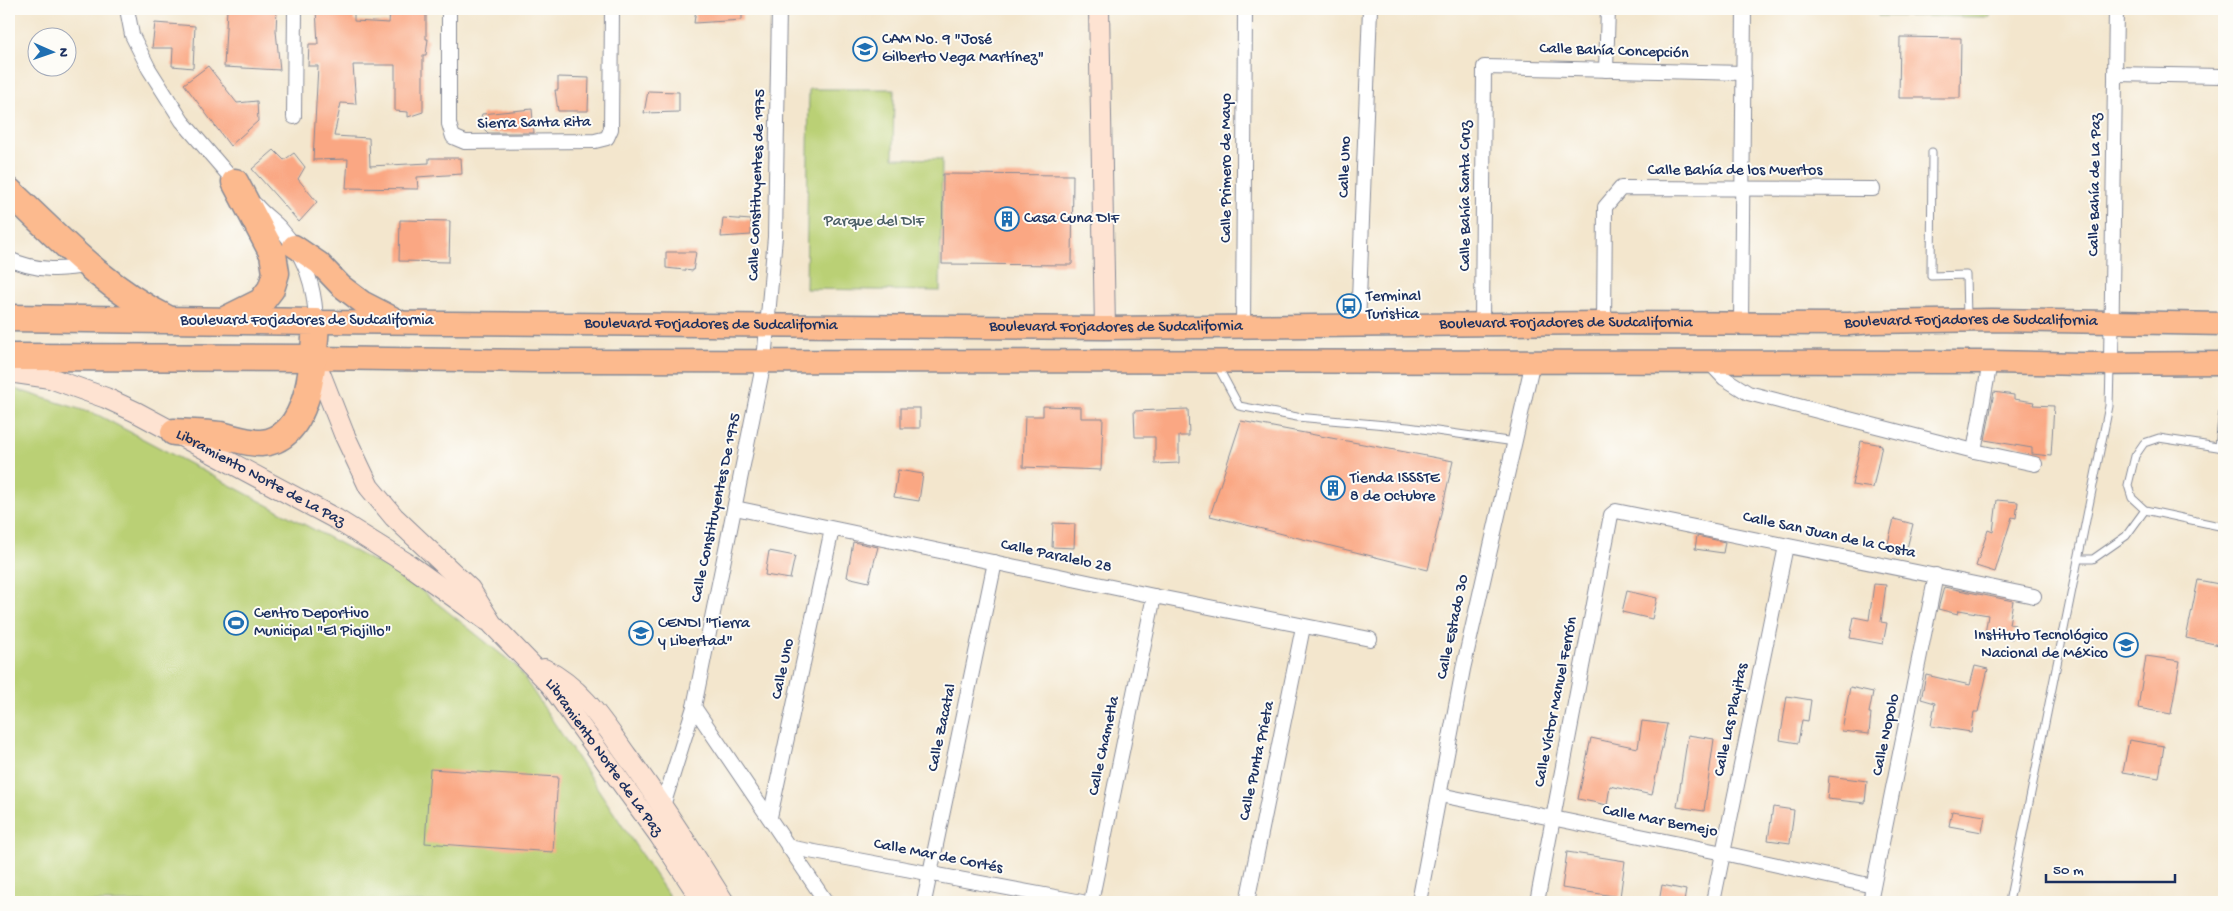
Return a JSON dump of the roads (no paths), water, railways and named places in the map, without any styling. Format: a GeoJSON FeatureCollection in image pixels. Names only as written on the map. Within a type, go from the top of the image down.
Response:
{"type":"FeatureCollection","features":[{"type":"Feature","properties":{"kind":"highway"},"geometry":{"type":"LineString","coordinates":[[225,320],[262,302],[271,288],[276,273],[273,254],[235,182]]}},
{"type":"Feature","properties":{"kind":"highway"},"geometry":{"type":"LineString","coordinates":[[9,191],[92,268],[140,306],[171,321]]}},
{"type":"Feature","properties":{"kind":"highway","name":"Boulevard Forjadores de Sudcalifornia"},"geometry":{"type":"LineString","coordinates":[[9,318],[316,322]]}},
{"type":"Feature","properties":{"kind":"highway"},"geometry":{"type":"LineString","coordinates":[[174,432],[220,435],[259,443],[270,442],[282,436],[292,427],[301,410],[314,358],[316,322]]}},
{"type":"Feature","properties":{"kind":"highway","name":"Boulevard Forjadores de Sudcalifornia"},"geometry":{"type":"LineString","coordinates":[[9,357],[314,358]]}},
{"type":"Feature","properties":{"kind":"main road"},"geometry":{"type":"LineString","coordinates":[[1099,9],[1105,328]]}},
{"type":"Feature","properties":{"kind":"main road"},"geometry":{"type":"LineString","coordinates":[[294,246],[319,263],[341,286],[355,297],[400,322]]}},
{"type":"Feature","properties":{"kind":"main road","name":"Boulevard Forjadores de Sudcalifornia"},"geometry":{"type":"LineString","coordinates":[[316,322],[1105,328],[1741,324],[1967,320],[2224,324]]}},
{"type":"Feature","properties":{"kind":"main road","name":"Boulevard Forjadores de Sudcalifornia"},"geometry":{"type":"LineString","coordinates":[[314,358],[764,361],[1215,360],[2224,363]]}},
{"type":"Feature","properties":{"kind":"main road","name":"Libramiento Norte de La Paz"},"geometry":{"type":"LineString","coordinates":[[314,358],[344,434],[369,487],[394,517],[470,589],[492,624]]}},
{"type":"Feature","properties":{"kind":"main road","name":"Libramiento Norte de La Paz"},"geometry":{"type":"LineString","coordinates":[[9,372],[50,378],[106,398],[174,432],[336,519],[408,564],[492,624],[550,684],[659,835],[703,902]]}},
{"type":"Feature","properties":{"kind":"main road"},"geometry":{"type":"LineString","coordinates":[[530,662],[558,676],[578,691],[664,806],[724,902]]}},
{"type":"Feature","properties":{"kind":"street"},"geometry":{"type":"LineString","coordinates":[[127,9],[132,35],[148,69],[182,121],[235,182],[281,229],[294,246],[307,271],[315,296],[316,322]]}},
{"type":"Feature","properties":{"kind":"street"},"geometry":{"type":"LineString","coordinates":[[294,117],[295,9]]}},
{"type":"Feature","properties":{"kind":"street","name":"Sierra Santa Rita"},"geometry":{"type":"LineString","coordinates":[[449,9],[449,124],[453,137],[465,142],[595,141],[608,138],[611,129],[612,9]]}},
{"type":"Feature","properties":{"kind":"street","name":"Calle Constituyentes de 1975"},"geometry":{"type":"LineString","coordinates":[[764,361],[769,326],[776,237],[779,9]]}},
{"type":"Feature","properties":{"kind":"street","name":"Calle Primero de Mayo"},"geometry":{"type":"LineString","coordinates":[[1243,327],[1245,9]]}},
{"type":"Feature","properties":{"kind":"street","name":"Calle Uno"},"geometry":{"type":"LineString","coordinates":[[1358,326],[1370,9]]}},
{"type":"Feature","properties":{"kind":"street"},"geometry":{"type":"LineString","coordinates":[[1606,70],[1608,9]]}},
{"type":"Feature","properties":{"kind":"street"},"geometry":{"type":"LineString","coordinates":[[1741,324],[1744,9]]}},
{"type":"Feature","properties":{"kind":"street","name":"Calle Bahía de La Paz"},"geometry":{"type":"LineString","coordinates":[[2110,362],[2116,9]]}},
{"type":"Feature","properties":{"kind":"street","name":"Calle Bahía Concepción"},"geometry":{"type":"LineString","coordinates":[[1484,67],[1744,73]]}},
{"type":"Feature","properties":{"kind":"street","name":"Calle Bahía Santa Cruz"},"geometry":{"type":"LineString","coordinates":[[1482,326],[1484,67]]}},
{"type":"Feature","properties":{"kind":"street"},"geometry":{"type":"LineString","coordinates":[[2115,74],[2221,76]]}},
{"type":"Feature","properties":{"kind":"street","name":"Calle Bahía de los Muertos"},"geometry":{"type":"LineString","coordinates":[[1604,324],[1605,207],[1621,188],[1742,190],[1873,189]]}},
{"type":"Feature","properties":{"kind":"street"},"geometry":{"type":"LineString","coordinates":[[9,259],[20,264],[50,270],[92,268]]}},
{"type":"Feature","properties":{"kind":"street","name":"Calle Constituyentes De 1975"},"geometry":{"type":"LineString","coordinates":[[664,806],[694,707],[764,361]]}},
{"type":"Feature","properties":{"kind":"street"},"geometry":{"type":"LineString","coordinates":[[1708,361],[1724,378],[1748,393],[1974,451],[2035,464]]}},
{"type":"Feature","properties":{"kind":"street","name":"Calle Estado 30"},"geometry":{"type":"LineString","coordinates":[[1419,902],[1463,669],[1533,362]]}},
{"type":"Feature","properties":{"kind":"street"},"geometry":{"type":"LineString","coordinates":[[1974,451],[1990,362]]}},
{"type":"Feature","properties":{"kind":"street","name":"Calle Paralelo 28"},"geometry":{"type":"LineString","coordinates":[[734,508],[1370,640]]}},
{"type":"Feature","properties":{"kind":"street","name":"Calle San Juan de la Costa"},"geometry":{"type":"LineString","coordinates":[[1616,511],[2034,596]]}},
{"type":"Feature","properties":{"kind":"street","name":"Calle Víctor Manuel Ferrón"},"geometry":{"type":"LineString","coordinates":[[1537,902],[1611,515],[1616,511]]}},
{"type":"Feature","properties":{"kind":"street","name":"Calle Uno"},"geometry":{"type":"LineString","coordinates":[[770,817],[832,529]]}},
{"type":"Feature","properties":{"kind":"street","name":"Calle Las Playitas"},"geometry":{"type":"LineString","coordinates":[[1713,902],[1786,546]]}},
{"type":"Feature","properties":{"kind":"street","name":"Calle Zacatal"},"geometry":{"type":"LineString","coordinates":[[924,902],[995,562]]}},
{"type":"Feature","properties":{"kind":"street","name":"Calle Nopolo"},"geometry":{"type":"LineString","coordinates":[[1870,902],[1936,576]]}},
{"type":"Feature","properties":{"kind":"street","name":"Calle Chametla"},"geometry":{"type":"LineString","coordinates":[[1091,902],[1154,596]]}},
{"type":"Feature","properties":{"kind":"street","name":"Calle Punta Prieta"},"geometry":{"type":"LineString","coordinates":[[1247,902],[1302,627]]}},
{"type":"Feature","properties":{"kind":"street"},"geometry":{"type":"LineString","coordinates":[[694,707],[826,902]]}},
{"type":"Feature","properties":{"kind":"street","name":"Calle Mar Bernejo"},"geometry":{"type":"LineString","coordinates":[[1440,795],[1873,886]]}},
{"type":"Feature","properties":{"kind":"street","name":"Calle Mar de Cortés"},"geometry":{"type":"LineString","coordinates":[[788,847],[1082,902]]}},
{"type":"Feature","properties":{"kind":"lane"},"geometry":{"type":"LineString","coordinates":[[1932,152],[1931,276],[1966,275],[1967,320]]}},
{"type":"Feature","properties":{"kind":"lane"},"geometry":{"type":"LineString","coordinates":[[1215,360],[1239,406],[1297,417],[1408,427],[1515,442]]}},
{"type":"Feature","properties":{"kind":"lane"},"geometry":{"type":"LineString","coordinates":[[2009,902],[2109,406],[2110,362]]}},
{"type":"Feature","properties":{"kind":"lane"},"geometry":{"type":"LineString","coordinates":[[2224,363],[2222,447],[2159,438],[2144,443],[2135,456],[2128,485],[2132,498],[2145,510],[2224,527]]}},
{"type":"Feature","properties":{"kind":"lane"},"geometry":{"type":"LineString","coordinates":[[2078,559],[2093,559],[2126,536],[2145,510]]}},
{"type":"Feature","properties":{"kind":"place","name":"CAM No. 9 \"José Gilberto Vega Martínez\""},"geometry":{"type":"Point","coordinates":[865,49]}},
{"type":"Feature","properties":{"kind":"place","name":"Casa Cuna DIF"},"geometry":{"type":"Point","coordinates":[1007,219]}},
{"type":"Feature","properties":{"kind":"place","name":"Terminal Turistica"},"geometry":{"type":"Point","coordinates":[1349,306]}},
{"type":"Feature","properties":{"kind":"place","name":"Tienda ISSSTE 8 de Octubre"},"geometry":{"type":"Point","coordinates":[1333,488]}},
{"type":"Feature","properties":{"kind":"place","name":"Centro Deportivo Municipal \"El Piojillo\""},"geometry":{"type":"Point","coordinates":[236,623]}},
{"type":"Feature","properties":{"kind":"place","name":"CENDI \"Tierra y Libertad\""},"geometry":{"type":"Point","coordinates":[641,633]}},
{"type":"Feature","properties":{"kind":"place","name":"Instituto Tecnológico Nacional de México"},"geometry":{"type":"Point","coordinates":[2126,645]}},
{"type":"Feature","properties":{"kind":"park label","name":"Parque del DIF"},"geometry":{"type":"Point","coordinates":[874,222]}}]}
